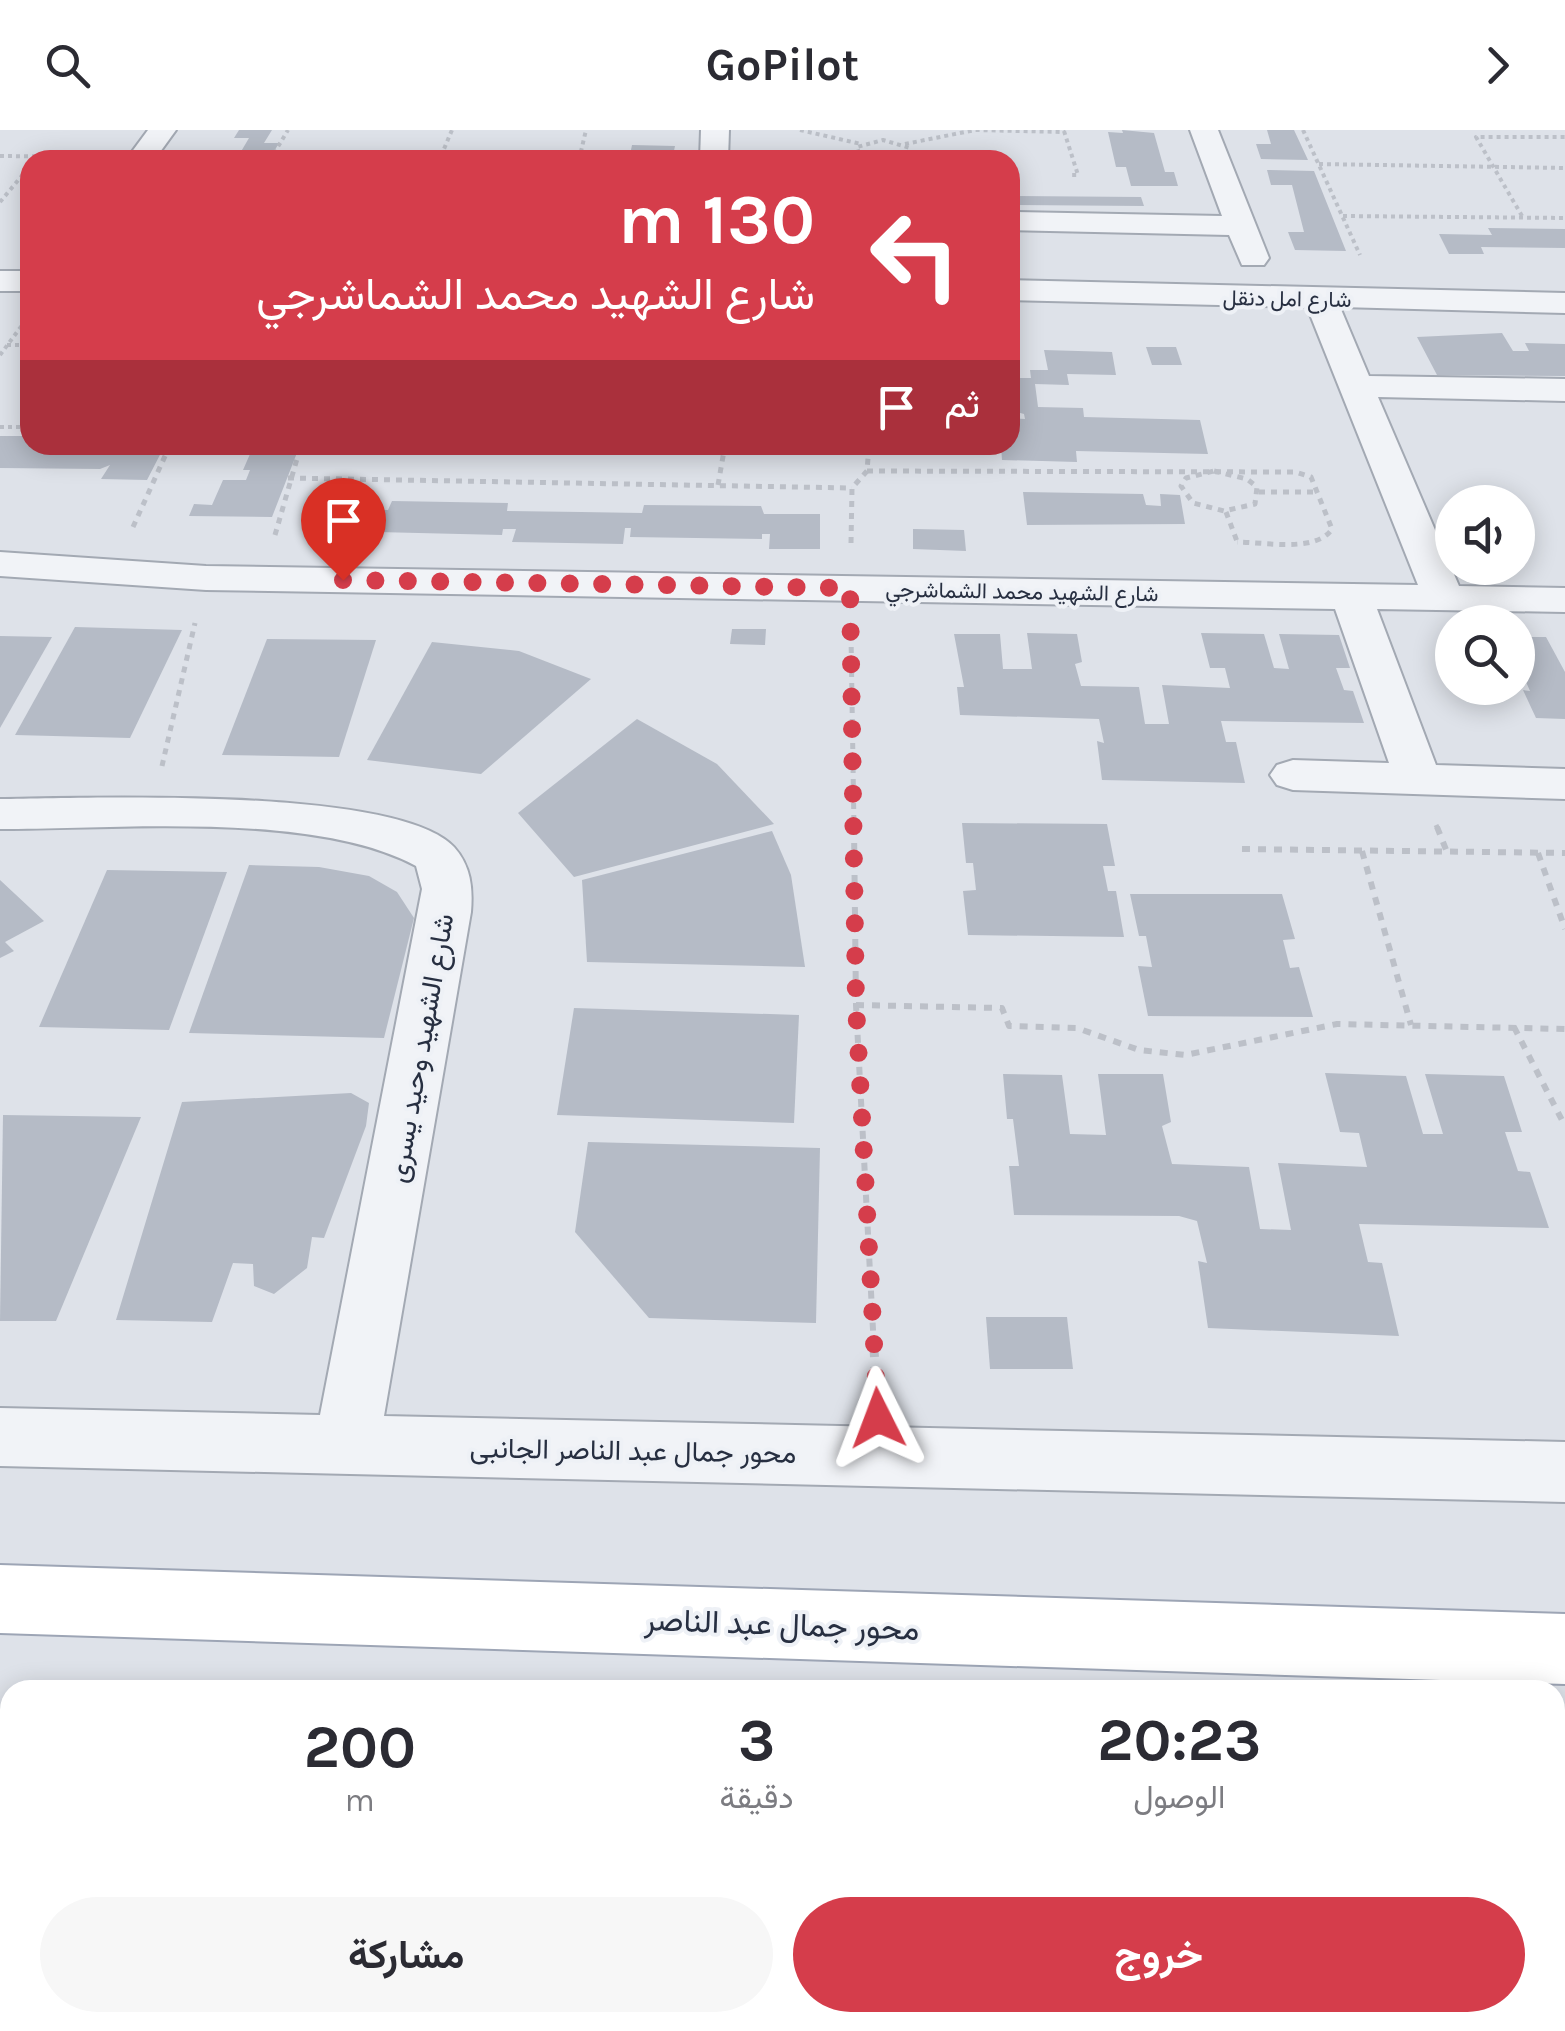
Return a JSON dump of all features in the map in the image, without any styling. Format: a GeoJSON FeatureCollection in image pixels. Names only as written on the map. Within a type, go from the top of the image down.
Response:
{"type":"FeatureCollection","features":[{"type":"Feature","properties":{"kind":"main road","name":"محور جمال عبد الناصر"},"geometry":{"type":"LineString","coordinates":[[0,1599],[1565,1648]]}},
{"type":"Feature","properties":{"kind":"street"},"geometry":{"type":"LineString","coordinates":[[1204,130],[1266,288]]}},
{"type":"Feature","properties":{"kind":"street"},"geometry":{"type":"LineString","coordinates":[[1020,221],[1241,226]]}},
{"type":"Feature","properties":{"kind":"street","name":"شارع امل دنقل"},"geometry":{"type":"LineString","coordinates":[[1020,274],[1266,288],[1320,299],[1565,302]]}},
{"type":"Feature","properties":{"kind":"street","name":"شارع امل دنقل"},"geometry":{"type":"LineString","coordinates":[[1020,290],[1266,288],[1371,279],[1565,282]]}},
{"type":"Feature","properties":{"kind":"street"},"geometry":{"type":"LineString","coordinates":[[1320,299],[1444,598]]}},
{"type":"Feature","properties":{"kind":"street"},"geometry":{"type":"LineString","coordinates":[[1353,386],[1565,390]]}},
{"type":"Feature","properties":{"kind":"street","name":"شارع الشهيد محمد الشماشرجي"},"geometry":{"type":"LineString","coordinates":[[0,564],[112,574],[265,580],[1565,600]]}},
{"type":"Feature","properties":{"kind":"street"},"geometry":{"type":"LineString","coordinates":[[1350,596],[1418,779]]}},
{"type":"Feature","properties":{"kind":"street"},"geometry":{"type":"LineString","coordinates":[[1293,775],[1565,784]]}},
{"type":"Feature","properties":{"kind":"street","name":"شارع الشهيد وحيد يسرى"},"geometry":{"type":"LineString","coordinates":[[0,814],[290,819],[380,830],[411,840],[436,857],[448,883],[347,1442]]}},
{"type":"Feature","properties":{"kind":"street","name":"محور جمال عبد الناصر الجانبى"},"geometry":{"type":"LineString","coordinates":[[0,1436],[1565,1472]]}},
{"type":"Feature","properties":{"kind":"path"},"geometry":{"type":"LineString","coordinates":[[800,130],[861,144],[883,140],[905,144],[975,130],[1064,131],[1078,175]]}},
{"type":"Feature","properties":{"kind":"path"},"geometry":{"type":"LineString","coordinates":[[1303,130],[1371,279]]}},
{"type":"Feature","properties":{"kind":"path"},"geometry":{"type":"LineString","coordinates":[[1558,130],[1564,138]]}},
{"type":"Feature","properties":{"kind":"path"},"geometry":{"type":"LineString","coordinates":[[1523,218],[1476,137],[1564,138]]}},
{"type":"Feature","properties":{"kind":"path"},"geometry":{"type":"LineString","coordinates":[[860,150],[861,144]]}},
{"type":"Feature","properties":{"kind":"path"},"geometry":{"type":"LineString","coordinates":[[905,144],[910,150]]}},
{"type":"Feature","properties":{"kind":"path"},"geometry":{"type":"LineString","coordinates":[[1319,164],[1565,168]]}},
{"type":"Feature","properties":{"kind":"path"},"geometry":{"type":"LineString","coordinates":[[0,202],[20,178]]}},
{"type":"Feature","properties":{"kind":"path"},"geometry":{"type":"LineString","coordinates":[[1342,216],[1565,218]]}},
{"type":"Feature","properties":{"kind":"path"},"geometry":{"type":"LineString","coordinates":[[0,354],[20,327]]}},
{"type":"Feature","properties":{"kind":"path"},"geometry":{"type":"LineString","coordinates":[[7,345],[20,345]]}},
{"type":"Feature","properties":{"kind":"path"},"geometry":{"type":"LineString","coordinates":[[112,574],[166,455]]}},
{"type":"Feature","properties":{"kind":"path"},"geometry":{"type":"LineString","coordinates":[[265,580],[288,478],[297,455]]}},
{"type":"Feature","properties":{"kind":"path"},"geometry":{"type":"LineString","coordinates":[[718,485],[723,455]]}},
{"type":"Feature","properties":{"kind":"path"},"geometry":{"type":"LineString","coordinates":[[868,455],[867,471],[852,488],[850,588],[856,1005],[880,1456]]}},
{"type":"Feature","properties":{"kind":"path"},"geometry":{"type":"LineString","coordinates":[[867,471],[1300,472],[1311,477],[1332,529],[1326,538],[1310,543],[1237,542]]}},
{"type":"Feature","properties":{"kind":"path"},"geometry":{"type":"LineString","coordinates":[[1259,492],[1255,504],[1226,512],[1209,510],[1184,495],[1181,486],[1186,478],[1214,471],[1247,479],[1259,492],[1316,492]]}},
{"type":"Feature","properties":{"kind":"path"},"geometry":{"type":"LineString","coordinates":[[288,478],[852,488]]}},
{"type":"Feature","properties":{"kind":"path"},"geometry":{"type":"LineString","coordinates":[[150,816],[206,578]]}},
{"type":"Feature","properties":{"kind":"path"},"geometry":{"type":"LineString","coordinates":[[1242,849],[1565,853]]}},
{"type":"Feature","properties":{"kind":"path"},"geometry":{"type":"LineString","coordinates":[[1362,850],[1410,1025]]}},
{"type":"Feature","properties":{"kind":"path"},"geometry":{"type":"LineString","coordinates":[[1538,853],[1565,929]]}},
{"type":"Feature","properties":{"kind":"path"},"geometry":{"type":"LineString","coordinates":[[856,1005],[1002,1008],[1009,1026],[1077,1028],[1139,1050],[1184,1054],[1337,1024],[1565,1029]]}},
{"type":"Feature","properties":{"kind":"path"},"geometry":{"type":"LineString","coordinates":[[1514,1028],[1565,1126]]}},
{"type":"Feature","properties":{"kind":"building"},"geometry":{"type":"Polygon","coordinates":[[[239,130],[272,130],[264,143],[279,143],[275,150],[242,150],[249,138],[234,138],[239,130]]]}},
{"type":"Feature","properties":{"kind":"building"},"geometry":{"type":"Polygon","coordinates":[[[1122,130],[1154,133],[1165,172],[1174,172],[1178,186],[1131,186],[1126,167],[1116,167],[1108,132],[1123,133],[1122,130]]]}},
{"type":"Feature","properties":{"kind":"building"},"geometry":{"type":"Polygon","coordinates":[[[1267,130],[1294,130],[1308,160],[1261,159],[1256,144],[1271,144],[1267,130]]]}},
{"type":"Feature","properties":{"kind":"building"},"geometry":{"type":"Polygon","coordinates":[[[632,145],[675,146],[674,150],[631,150],[632,145]]]}},
{"type":"Feature","properties":{"kind":"building"},"geometry":{"type":"Polygon","coordinates":[[[1267,170],[1314,171],[1346,251],[1295,250],[1288,232],[1304,232],[1292,185],[1271,185],[1267,170]]]}},
{"type":"Feature","properties":{"kind":"building"},"geometry":{"type":"Polygon","coordinates":[[[1020,196],[1141,197],[1144,206],[1020,205],[1020,196]]]}},
{"type":"Feature","properties":{"kind":"building"},"geometry":{"type":"Polygon","coordinates":[[[1488,228],[1565,229],[1565,248],[1481,247],[1484,254],[1449,254],[1439,234],[1492,235],[1488,228]]]}},
{"type":"Feature","properties":{"kind":"building"},"geometry":{"type":"Polygon","coordinates":[[[1502,333],[1513,351],[1529,351],[1525,343],[1565,344],[1565,376],[1437,375],[1417,337],[1502,333]]]}},
{"type":"Feature","properties":{"kind":"building"},"geometry":{"type":"Polygon","coordinates":[[[1146,347],[1176,347],[1182,365],[1152,365],[1146,347]]]}},
{"type":"Feature","properties":{"kind":"building"},"geometry":{"type":"Polygon","coordinates":[[[1044,350],[1112,352],[1116,375],[1067,374],[1069,385],[1035,384],[1038,407],[1083,408],[1084,417],[1200,420],[1208,454],[1076,451],[1077,462],[1002,460],[1002,455],[1020,455],[1020,419],[1025,419],[1020,413],[1020,378],[1031,378],[1030,370],[1048,370],[1044,350]]]}},
{"type":"Feature","properties":{"kind":"building"},"geometry":{"type":"Polygon","coordinates":[[[0,436],[20,436],[20,455],[160,455],[147,480],[101,479],[110,465],[100,469],[0,468],[0,436]]]}},
{"type":"Feature","properties":{"kind":"building"},"geometry":{"type":"Polygon","coordinates":[[[250,455],[296,455],[272,517],[189,516],[194,504],[212,505],[223,480],[246,480],[250,470],[243,470],[250,455]]]}},
{"type":"Feature","properties":{"kind":"building"},"geometry":{"type":"Polygon","coordinates":[[[1023,492],[1143,494],[1146,505],[1161,506],[1160,494],[1180,495],[1185,524],[1027,525],[1023,492]]]}},
{"type":"Feature","properties":{"kind":"building"},"geometry":{"type":"Polygon","coordinates":[[[392,501],[508,503],[507,511],[642,513],[644,505],[761,506],[764,514],[820,514],[820,549],[769,549],[770,534],[762,534],[762,539],[630,537],[631,528],[625,528],[623,544],[512,542],[516,529],[503,529],[502,535],[377,532],[379,526],[361,525],[356,540],[312,539],[324,509],[388,510],[392,501]]]}},
{"type":"Feature","properties":{"kind":"building"},"geometry":{"type":"Polygon","coordinates":[[[913,529],[964,530],[966,551],[913,549],[913,529]]]}},
{"type":"Feature","properties":{"kind":"building"},"geometry":{"type":"Polygon","coordinates":[[[75,627],[182,630],[130,738],[15,735],[75,627]]]}},
{"type":"Feature","properties":{"kind":"building"},"geometry":{"type":"Polygon","coordinates":[[[732,629],[766,629],[765,645],[730,644],[732,629]]]}},
{"type":"Feature","properties":{"kind":"building"},"geometry":{"type":"Polygon","coordinates":[[[1027,633],[1077,634],[1082,662],[1075,664],[1081,686],[1139,687],[1145,724],[1169,724],[1162,685],[1230,688],[1225,668],[1210,668],[1201,633],[1264,634],[1274,668],[1289,669],[1279,634],[1339,635],[1350,668],[1336,668],[1344,690],[1353,691],[1364,723],[1221,721],[1226,742],[1236,742],[1245,783],[1102,780],[1097,741],[1104,743],[1099,719],[960,715],[957,687],[964,687],[954,634],[1000,634],[1003,669],[1032,669],[1027,633]]]}},
{"type":"Feature","properties":{"kind":"building"},"geometry":{"type":"Polygon","coordinates":[[[0,636],[52,637],[0,728],[0,636]]]}},
{"type":"Feature","properties":{"kind":"building"},"geometry":{"type":"Polygon","coordinates":[[[1535,637],[1546,637],[1565,672],[1565,719],[1536,718],[1530,705],[1535,705],[1535,637]]]}},
{"type":"Feature","properties":{"kind":"building"},"geometry":{"type":"Polygon","coordinates":[[[267,639],[376,640],[339,757],[222,755],[267,639]]]}},
{"type":"Feature","properties":{"kind":"building"},"geometry":{"type":"Polygon","coordinates":[[[432,642],[519,651],[591,679],[481,774],[367,760],[432,642]]]}},
{"type":"Feature","properties":{"kind":"building"},"geometry":{"type":"Polygon","coordinates":[[[637,719],[717,764],[774,824],[574,877],[518,813],[637,719]]]}},
{"type":"Feature","properties":{"kind":"building"},"geometry":{"type":"Polygon","coordinates":[[[962,823],[1107,824],[1115,866],[1103,866],[1108,891],[1116,891],[1124,937],[968,935],[963,891],[976,890],[973,863],[966,863],[962,823]]]}},
{"type":"Feature","properties":{"kind":"building"},"geometry":{"type":"Polygon","coordinates":[[[772,831],[791,875],[805,967],[587,962],[582,880],[772,831]]]}},
{"type":"Feature","properties":{"kind":"building"},"geometry":{"type":"Polygon","coordinates":[[[249,865],[319,867],[369,876],[397,892],[414,918],[384,1038],[189,1033],[249,865]]]}},
{"type":"Feature","properties":{"kind":"building"},"geometry":{"type":"Polygon","coordinates":[[[107,870],[227,872],[169,1030],[39,1027],[107,870]]]}},
{"type":"Feature","properties":{"kind":"building"},"geometry":{"type":"Polygon","coordinates":[[[0,880],[44,921],[5,942],[14,951],[0,958],[0,880]]]}},
{"type":"Feature","properties":{"kind":"building"},"geometry":{"type":"Polygon","coordinates":[[[1130,894],[1282,894],[1295,939],[1283,940],[1290,968],[1299,967],[1313,1017],[1148,1016],[1138,966],[1152,967],[1146,936],[1139,936],[1130,894]]]}},
{"type":"Feature","properties":{"kind":"building"},"geometry":{"type":"Polygon","coordinates":[[[574,1008],[799,1015],[794,1123],[557,1115],[574,1008]]]}},
{"type":"Feature","properties":{"kind":"building"},"geometry":{"type":"Polygon","coordinates":[[[1325,1073],[1406,1076],[1423,1134],[1443,1134],[1425,1074],[1504,1076],[1522,1132],[1505,1132],[1518,1171],[1530,1172],[1549,1228],[1359,1224],[1368,1262],[1382,1263],[1399,1336],[1208,1328],[1198,1261],[1207,1263],[1197,1221],[1179,1216],[1014,1215],[1009,1166],[1019,1166],[1013,1119],[1007,1119],[1003,1074],[1062,1075],[1070,1134],[1106,1135],[1098,1074],[1163,1074],[1171,1122],[1162,1126],[1172,1164],[1249,1167],[1260,1229],[1291,1230],[1278,1163],[1367,1167],[1359,1133],[1340,1132],[1325,1073]]]}},
{"type":"Feature","properties":{"kind":"building"},"geometry":{"type":"Polygon","coordinates":[[[351,1093],[369,1103],[366,1126],[324,1238],[312,1237],[307,1268],[274,1294],[254,1286],[253,1264],[233,1263],[212,1322],[116,1320],[182,1102],[351,1093]]]}},
{"type":"Feature","properties":{"kind":"building"},"geometry":{"type":"Polygon","coordinates":[[[3,1115],[141,1117],[56,1321],[0,1321],[3,1115]]]}},
{"type":"Feature","properties":{"kind":"building"},"geometry":{"type":"Polygon","coordinates":[[[588,1142],[820,1148],[816,1323],[649,1318],[575,1232],[588,1142]]]}},
{"type":"Feature","properties":{"kind":"building"},"geometry":{"type":"Polygon","coordinates":[[[986,1317],[1067,1317],[1073,1369],[990,1369],[986,1317]]]}},
{"type":"Feature","properties":{"kind":"route"},"geometry":{"type":"LineString","coordinates":[[343,580],[850,588],[856,1005],[878,1418]]}}]}
